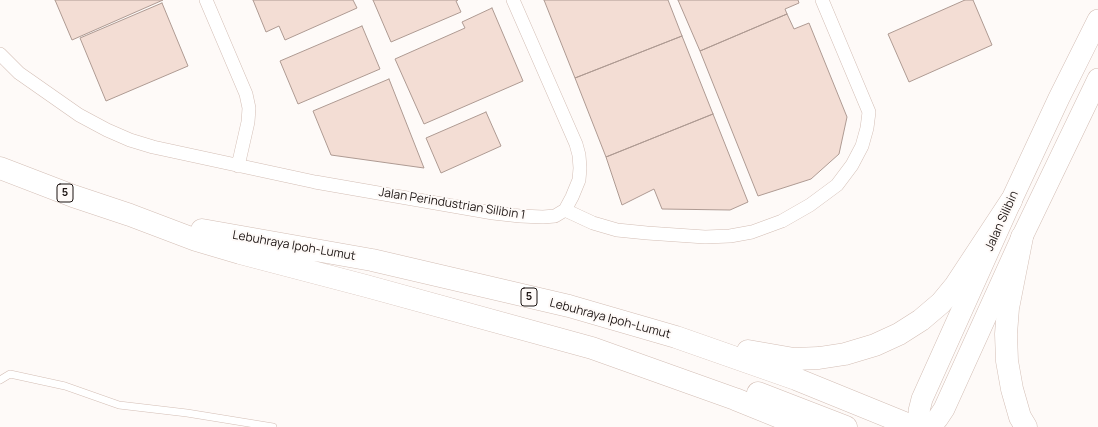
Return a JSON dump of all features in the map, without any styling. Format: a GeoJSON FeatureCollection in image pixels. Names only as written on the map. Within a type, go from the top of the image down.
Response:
{"type":"FeatureCollection","features":[{"type":"Feature","properties":{"kind":"highway","name":"Lebuhraya Ipoh-Lumut"},"geometry":{"type":"LineString","coordinates":[[0,168],[73,196],[130,215],[196,240],[240,254],[366,286],[592,348],[735,399],[804,427]]}},
{"type":"Feature","properties":{"kind":"highway"},"geometry":{"type":"LineString","coordinates":[[676,337],[794,359],[819,358],[838,355],[875,345],[899,334],[920,320],[941,303],[956,286],[1010,201]]}},
{"type":"Feature","properties":{"kind":"highway","name":"Lebuhraya Ipoh-Lumut"},"geometry":{"type":"LineString","coordinates":[[130,215],[379,262],[569,306],[676,337],[796,379],[914,427]]}},
{"type":"Feature","properties":{"kind":"highway"},"geometry":{"type":"LineString","coordinates":[[1022,237],[1008,308],[1006,334],[1007,361],[1012,389],[1020,416],[1026,427]]}},
{"type":"Feature","properties":{"kind":"highway"},"geometry":{"type":"LineString","coordinates":[[592,348],[636,356],[680,367],[741,386],[846,427]]}},
{"type":"Feature","properties":{"kind":"main road","name":"Jalan Silibin"},"geometry":{"type":"LineString","coordinates":[[921,427],[919,411],[922,399],[1010,201],[1098,20]]}},
{"type":"Feature","properties":{"kind":"main road","name":"Jalan Silibin"},"geometry":{"type":"LineString","coordinates":[[928,427],[932,425],[944,409],[1022,237],[1098,79]]}},
{"type":"Feature","properties":{"kind":"street"},"geometry":{"type":"LineString","coordinates":[[206,0],[246,94],[249,108],[248,122],[238,166]]}},
{"type":"Feature","properties":{"kind":"street"},"geometry":{"type":"LineString","coordinates":[[513,0],[576,144],[579,155],[579,180],[565,210],[617,230],[705,237],[730,236],[752,232],[782,221],[810,205],[837,185],[852,165],[862,146],[867,128],[868,112],[822,0]]}},
{"type":"Feature","properties":{"kind":"street","name":"Jalan Perindustrian Silibin 1"},"geometry":{"type":"LineString","coordinates":[[0,54],[19,73],[79,115],[130,140],[153,147],[315,182],[493,213],[543,217],[555,216],[565,210]]}},
{"type":"Feature","properties":{"kind":"lane"},"geometry":{"type":"LineString","coordinates":[[0,380],[10,374],[65,386],[119,405],[187,413],[273,427]]}},
{"type":"Feature","properties":{"kind":"building"},"geometry":{"type":"Polygon","coordinates":[[[55,0],[163,0],[72,40],[55,0]]]}},
{"type":"Feature","properties":{"kind":"building"},"geometry":{"type":"Polygon","coordinates":[[[253,0],[353,0],[357,8],[285,40],[279,26],[266,32],[253,0]]]}},
{"type":"Feature","properties":{"kind":"building"},"geometry":{"type":"Polygon","coordinates":[[[373,0],[458,0],[456,1],[461,12],[391,42],[373,0]]]}},
{"type":"Feature","properties":{"kind":"building"},"geometry":{"type":"Polygon","coordinates":[[[544,0],[668,0],[682,36],[575,78],[544,0]]]}},
{"type":"Feature","properties":{"kind":"building"},"geometry":{"type":"Polygon","coordinates":[[[678,0],[798,0],[799,3],[785,9],[787,14],[700,51],[678,0]]]}},
{"type":"Feature","properties":{"kind":"building"},"geometry":{"type":"Polygon","coordinates":[[[965,0],[973,0],[992,45],[909,82],[888,34],[965,0]]]}},
{"type":"Feature","properties":{"kind":"building"},"geometry":{"type":"Polygon","coordinates":[[[162,3],[188,66],[106,101],[80,38],[162,3]]]}},
{"type":"Feature","properties":{"kind":"building"},"geometry":{"type":"Polygon","coordinates":[[[492,8],[523,81],[424,124],[395,59],[465,28],[462,22],[492,8]]]}},
{"type":"Feature","properties":{"kind":"building"},"geometry":{"type":"Polygon","coordinates":[[[787,14],[794,29],[809,23],[847,117],[839,154],[811,179],[758,196],[700,51],[787,14]]]}},
{"type":"Feature","properties":{"kind":"building"},"geometry":{"type":"Polygon","coordinates":[[[362,26],[380,69],[298,104],[280,61],[362,26]]]}},
{"type":"Feature","properties":{"kind":"building"},"geometry":{"type":"Polygon","coordinates":[[[682,36],[713,114],[606,157],[575,78],[682,36]]]}},
{"type":"Feature","properties":{"kind":"building"},"geometry":{"type":"Polygon","coordinates":[[[389,79],[424,168],[331,155],[313,111],[389,79]]]}},
{"type":"Feature","properties":{"kind":"building"},"geometry":{"type":"Polygon","coordinates":[[[486,112],[501,146],[441,173],[426,138],[486,112]]]}},
{"type":"Feature","properties":{"kind":"building"},"geometry":{"type":"Polygon","coordinates":[[[713,114],[748,202],[730,210],[662,209],[654,189],[622,205],[606,157],[713,114]]]}}]}
